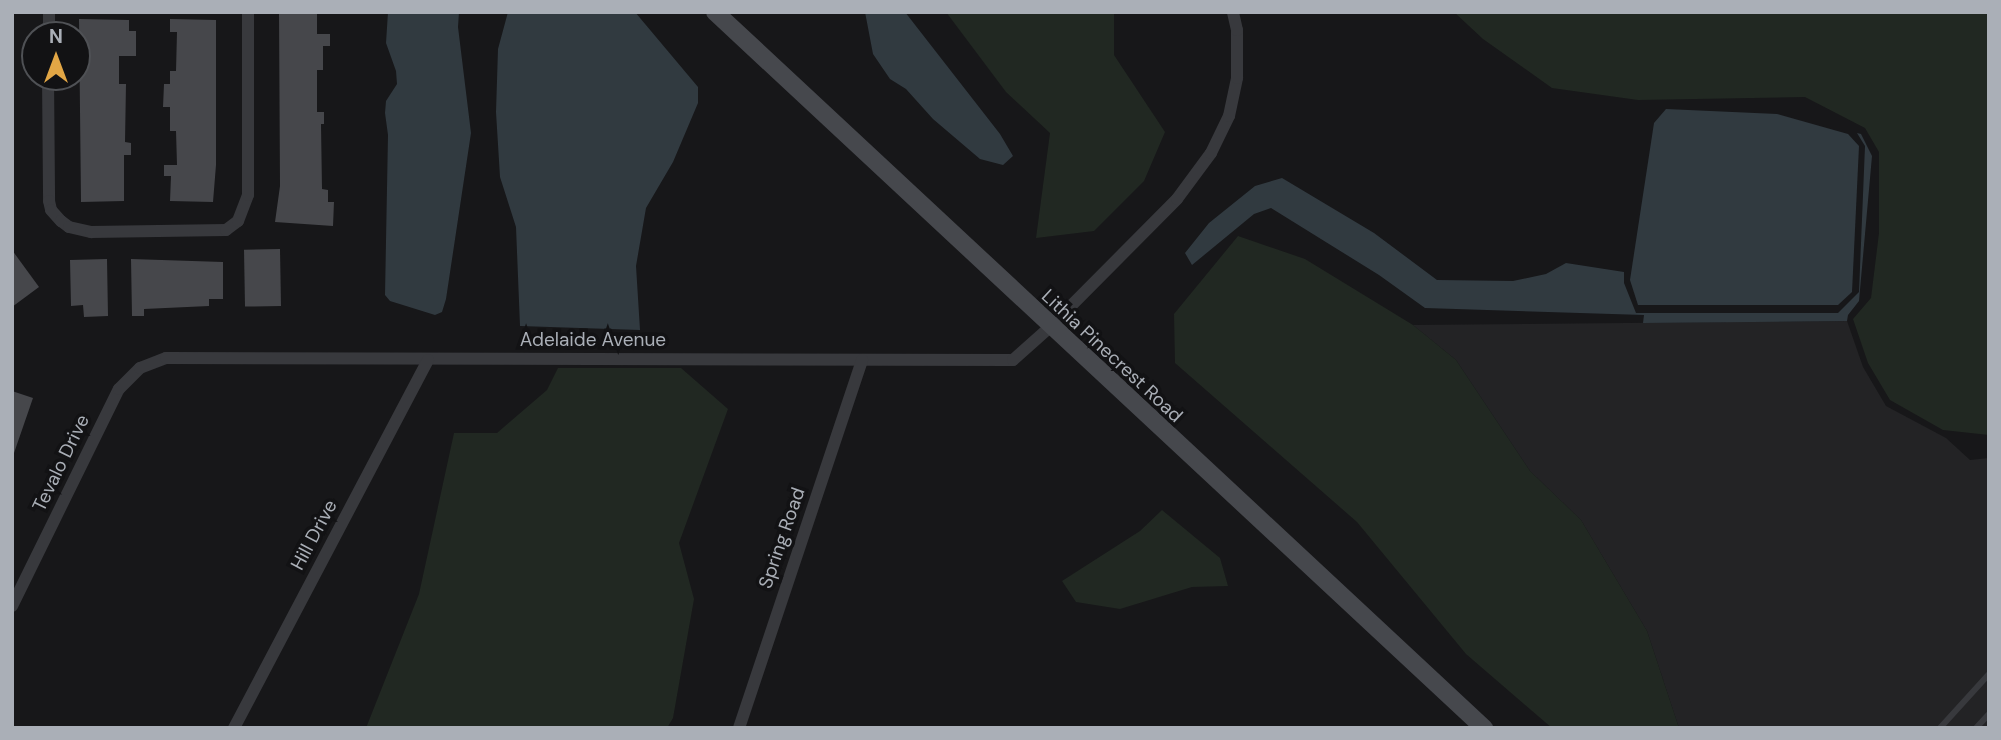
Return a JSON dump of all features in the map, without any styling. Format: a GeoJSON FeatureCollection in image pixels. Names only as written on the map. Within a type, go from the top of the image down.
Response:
{"type":"FeatureCollection","features":[{"type":"Feature","properties":{"kind":"main road","name":"Lithia Pinecrest Road"},"geometry":{"type":"LineString","coordinates":[[715,12],[1050,327],[1484,728]]}},
{"type":"Feature","properties":{"kind":"street"},"geometry":{"type":"LineString","coordinates":[[48,91],[49,201],[51,210],[69,228],[91,232],[226,230],[238,221],[248,195],[248,12]]}},
{"type":"Feature","properties":{"kind":"street","name":"Adelaide Avenue"},"geometry":{"type":"LineString","coordinates":[[129,377],[139,368],[166,358],[1013,360],[1050,327],[1177,199],[1212,153],[1229,116],[1237,78],[1237,30],[1233,12]]}},
{"type":"Feature","properties":{"kind":"street","name":"Hill Drive"},"geometry":{"type":"LineString","coordinates":[[234,728],[428,359]]}},
{"type":"Feature","properties":{"kind":"street","name":"Spring Road"},"geometry":{"type":"LineString","coordinates":[[739,728],[862,360]]}},
{"type":"Feature","properties":{"kind":"street","name":"Tevalo Drive"},"geometry":{"type":"LineString","coordinates":[[12,606],[119,389],[129,377]]}},
{"type":"Feature","properties":{"kind":"lane"},"geometry":{"type":"LineString","coordinates":[[1940,728],[1989,674]]}},
{"type":"Feature","properties":{"kind":"lane"},"geometry":{"type":"LineString","coordinates":[[1976,728],[1989,714]]}},
{"type":"Feature","properties":{"kind":"shaded area"},"geometry":{"type":"Polygon","coordinates":[[[388,12],[459,12],[458,27],[471,133],[446,299],[442,312],[435,315],[390,301],[385,295],[388,135],[385,113],[386,101],[397,84],[396,71],[386,43],[388,12]]]}},
{"type":"Feature","properties":{"kind":"shaded area"},"geometry":{"type":"Polygon","coordinates":[[[508,12],[635,12],[698,87],[698,103],[673,162],[646,208],[636,266],[640,330],[520,326],[516,227],[500,177],[496,112],[498,49],[508,12]]]}},
{"type":"Feature","properties":{"kind":"shaded area"},"geometry":{"type":"Polygon","coordinates":[[[865,12],[905,12],[1000,134],[1013,156],[1003,165],[980,159],[933,119],[906,89],[890,79],[873,54],[865,12]]]}},
{"type":"Feature","properties":{"kind":"shaded area"},"geometry":{"type":"Polygon","coordinates":[[[946,12],[1114,12],[1114,55],[1165,132],[1144,181],[1094,231],[1036,238],[1050,133],[1006,92],[946,12]]]}},
{"type":"Feature","properties":{"kind":"shaded area"},"geometry":{"type":"Polygon","coordinates":[[[1454,12],[1989,12],[1989,435],[1943,430],[1890,400],[1868,363],[1853,319],[1871,298],[1879,233],[1879,152],[1865,128],[1805,97],[1638,100],[1552,88],[1483,39],[1454,12]]]}},
{"type":"Feature","properties":{"kind":"shaded area"},"geometry":{"type":"Polygon","coordinates":[[[1666,109],[1777,114],[1848,134],[1859,146],[1852,292],[1838,305],[1638,305],[1630,280],[1654,123],[1666,109]]]}},
{"type":"Feature","properties":{"kind":"shaded area"},"geometry":{"type":"Polygon","coordinates":[[[1857,133],[1861,134],[1872,156],[1859,301],[1848,315],[1847,321],[1643,323],[1644,315],[1425,308],[1379,275],[1271,208],[1254,214],[1192,265],[1185,253],[1209,223],[1255,186],[1282,178],[1374,233],[1437,280],[1513,281],[1546,274],[1566,263],[1624,272],[1624,283],[1636,313],[1838,313],[1859,292],[1865,146],[1857,133]]]}},
{"type":"Feature","properties":{"kind":"shaded area"},"geometry":{"type":"Polygon","coordinates":[[[1238,236],[1305,259],[1413,325],[1456,360],[1530,471],[1581,520],[1647,631],[1679,728],[1552,728],[1466,654],[1357,522],[1175,363],[1174,314],[1238,236]]]}},
{"type":"Feature","properties":{"kind":"shaded area"},"geometry":{"type":"Polygon","coordinates":[[[1847,321],[1863,367],[1886,406],[1946,438],[1970,460],[1989,458],[1989,728],[1679,728],[1647,631],[1581,520],[1530,471],[1456,360],[1413,325],[1847,321]]]}},
{"type":"Feature","properties":{"kind":"shaded area"},"geometry":{"type":"Polygon","coordinates":[[[558,368],[681,368],[728,409],[679,543],[694,599],[673,718],[667,728],[366,728],[419,594],[454,433],[497,433],[547,390],[558,368]]]}},
{"type":"Feature","properties":{"kind":"shaded area"},"geometry":{"type":"Polygon","coordinates":[[[1162,510],[1220,558],[1228,586],[1192,587],[1120,609],[1076,602],[1062,581],[1140,531],[1162,510]]]}},
{"type":"Feature","properties":{"kind":"building"},"geometry":{"type":"Polygon","coordinates":[[[279,12],[317,12],[317,34],[330,34],[330,46],[323,46],[323,70],[317,70],[317,112],[324,112],[324,124],[321,124],[322,189],[328,190],[328,202],[334,202],[333,226],[275,222],[280,186],[279,12]]]}},
{"type":"Feature","properties":{"kind":"building"},"geometry":{"type":"Polygon","coordinates":[[[170,19],[216,20],[216,165],[213,202],[170,201],[171,176],[164,176],[164,165],[177,165],[176,131],[170,131],[170,107],[163,107],[164,84],[170,84],[170,71],[176,71],[177,32],[170,32],[170,19]]]}},
{"type":"Feature","properties":{"kind":"building"},"geometry":{"type":"Polygon","coordinates":[[[129,20],[129,31],[136,31],[136,56],[119,56],[119,84],[126,84],[125,142],[131,143],[131,155],[124,155],[124,201],[81,202],[80,91],[91,91],[91,21],[79,21],[129,20]]]}},
{"type":"Feature","properties":{"kind":"building"},"geometry":{"type":"Polygon","coordinates":[[[280,249],[281,306],[245,307],[244,250],[280,249]]]}},
{"type":"Feature","properties":{"kind":"building"},"geometry":{"type":"Polygon","coordinates":[[[12,250],[39,287],[12,307],[12,250]]]}},
{"type":"Feature","properties":{"kind":"building"},"geometry":{"type":"Polygon","coordinates":[[[107,259],[108,316],[84,317],[83,305],[71,306],[70,260],[107,259]]]}},
{"type":"Feature","properties":{"kind":"building"},"geometry":{"type":"Polygon","coordinates":[[[131,259],[223,262],[223,299],[209,299],[209,306],[144,309],[144,316],[132,316],[131,259]]]}},
{"type":"Feature","properties":{"kind":"building"},"geometry":{"type":"Polygon","coordinates":[[[12,391],[33,398],[14,453],[12,452],[12,391]]]}}]}
